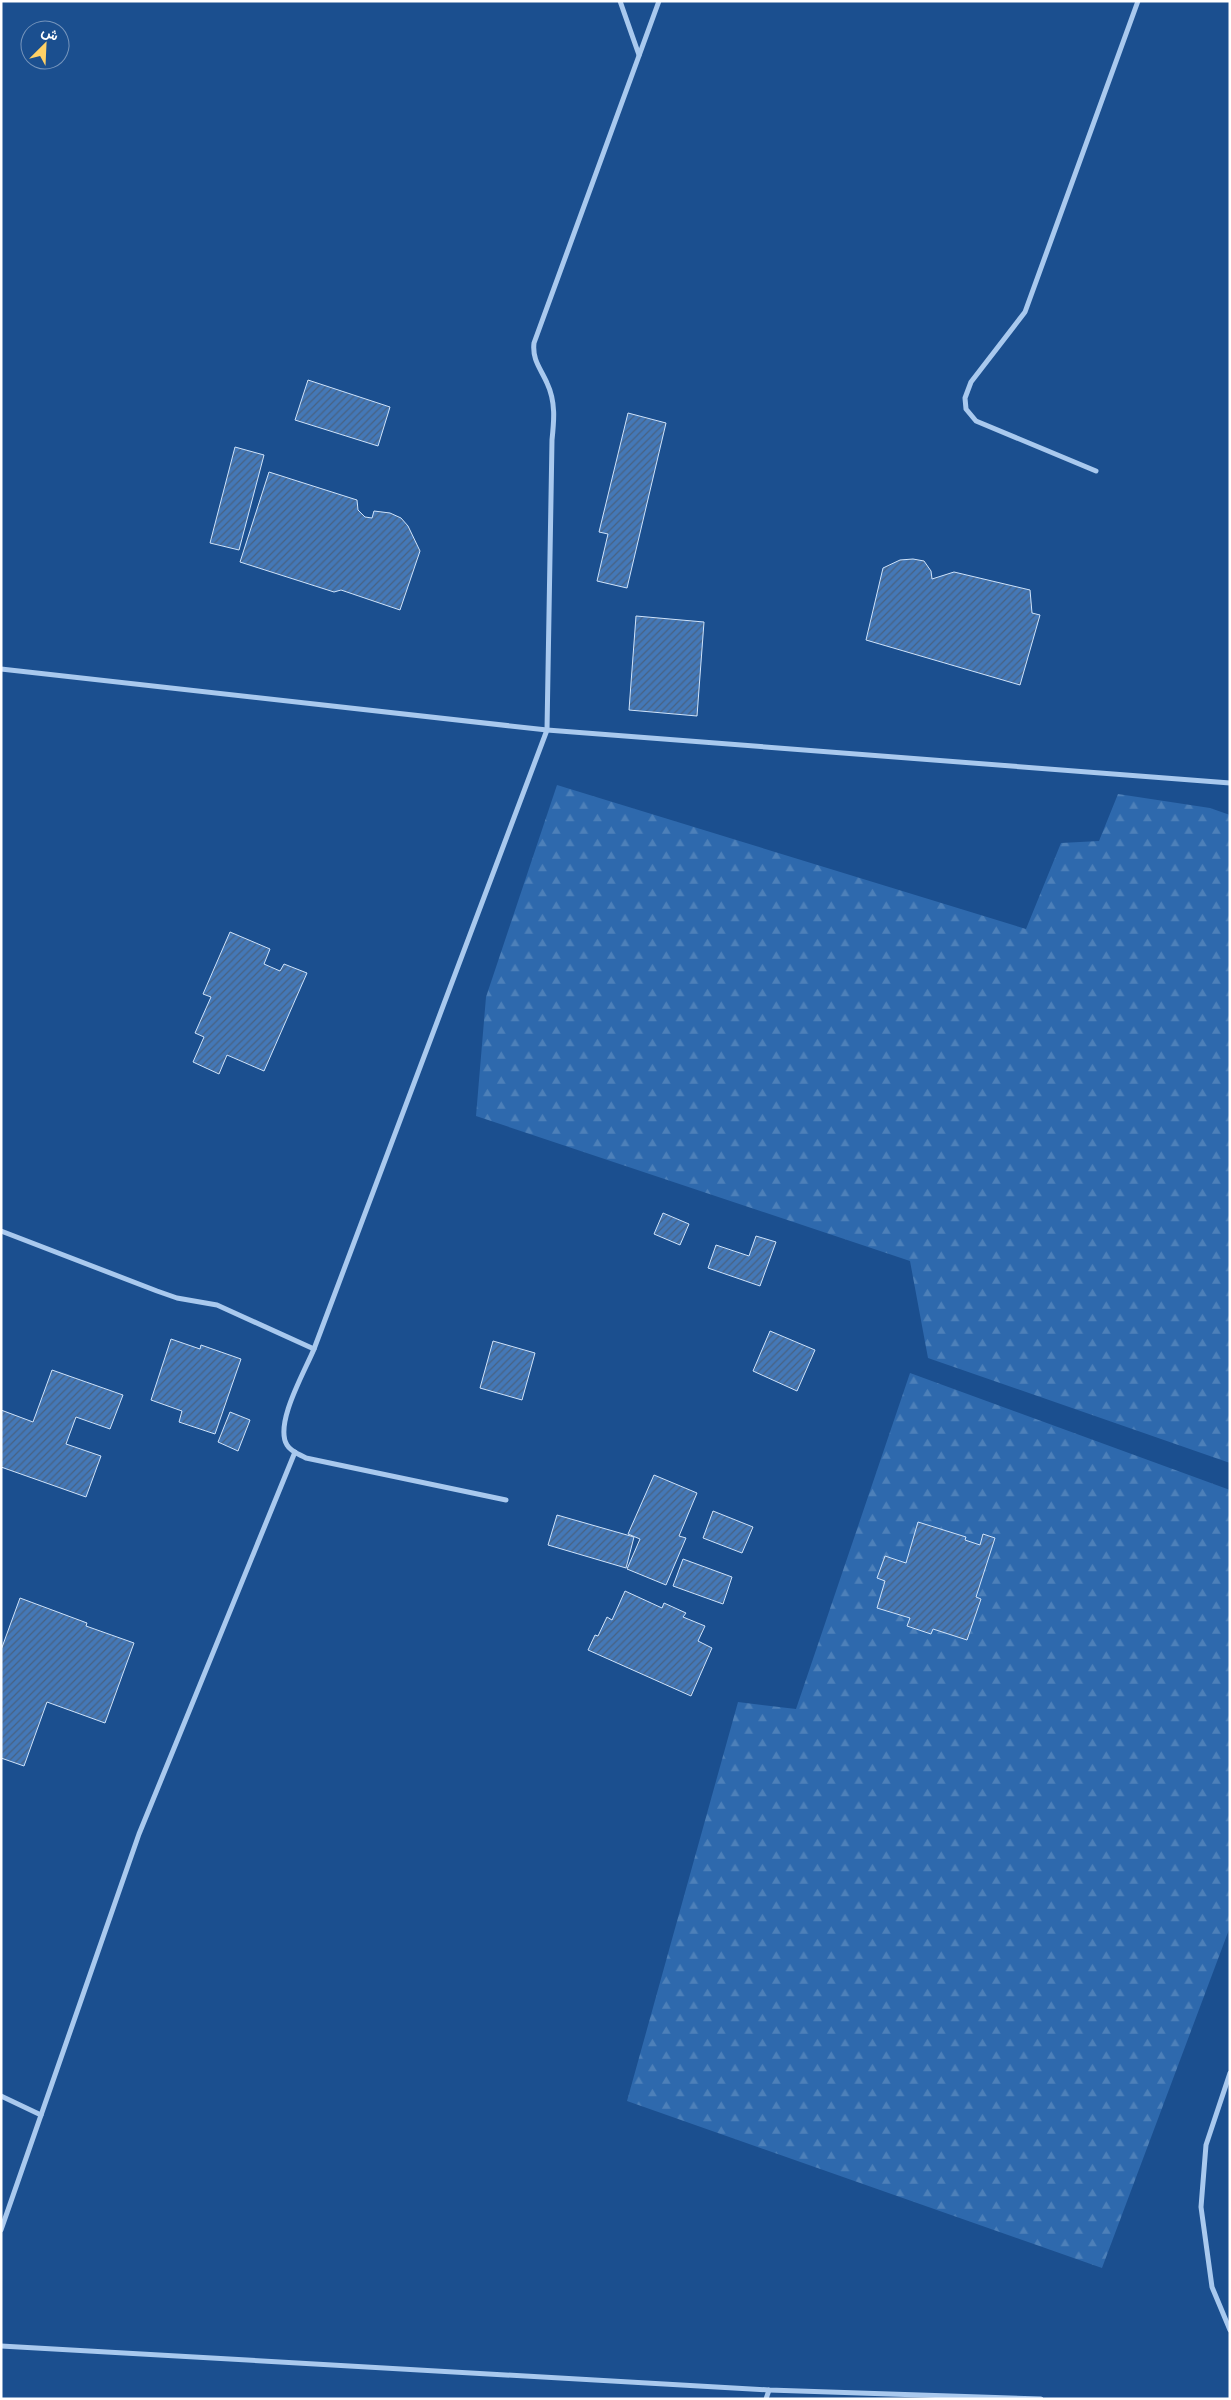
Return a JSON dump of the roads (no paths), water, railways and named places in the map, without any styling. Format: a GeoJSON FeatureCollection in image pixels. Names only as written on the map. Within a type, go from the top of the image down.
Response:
{"type":"FeatureCollection","features":[{"type":"Feature","properties":{"kind":"street"},"geometry":{"type":"LineString","coordinates":[[620,1],[639,56]]}},
{"type":"Feature","properties":{"kind":"street"},"geometry":{"type":"LineString","coordinates":[[506,1500],[306,1458],[294,1452],[287,1445],[283,1428],[286,1415],[314,1349],[547,730],[552,440],[555,417],[547,383],[535,359],[534,344],[659,1]]}},
{"type":"Feature","properties":{"kind":"street"},"geometry":{"type":"LineString","coordinates":[[1096,471],[976,421],[966,409],[965,398],[971,382],[1025,312],[1138,1]]}},
{"type":"Feature","properties":{"kind":"street"},"geometry":{"type":"LineString","coordinates":[[1,669],[547,730],[1230,783]]}},
{"type":"Feature","properties":{"kind":"street"},"geometry":{"type":"LineString","coordinates":[[1,1231],[177,1298],[217,1305],[314,1349]]}},
{"type":"Feature","properties":{"kind":"street"},"geometry":{"type":"LineString","coordinates":[[1,2230],[139,1834],[294,1452]]}},
{"type":"Feature","properties":{"kind":"street"},"geometry":{"type":"LineString","coordinates":[[1230,2073],[1206,2145],[1201,2207],[1212,2287],[1230,2330]]}},
{"type":"Feature","properties":{"kind":"street"},"geometry":{"type":"LineString","coordinates":[[1,2096],[41,2115]]}},
{"type":"Feature","properties":{"kind":"street"},"geometry":{"type":"LineString","coordinates":[[1,2346],[769,2390],[1041,2399]]}},
{"type":"Feature","properties":{"kind":"street"},"geometry":{"type":"LineString","coordinates":[[766,2399],[769,2390]]}}]}
